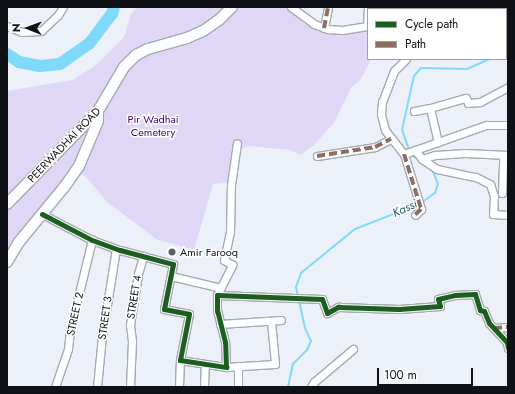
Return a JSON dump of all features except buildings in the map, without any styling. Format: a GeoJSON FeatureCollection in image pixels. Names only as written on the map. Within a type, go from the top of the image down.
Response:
{"type":"FeatureCollection","features":[{"type":"Feature","properties":{"kind":"main road","name":"PEERWADHAI ROAD"},"geometry":{"type":"LineString","coordinates":[[7,204],[98,111],[124,67],[136,55],[148,49],[187,38],[203,31],[219,20],[232,7]]}},
{"type":"Feature","properties":{"kind":"main road"},"geometry":{"type":"LineString","coordinates":[[7,262],[19,242],[65,186],[79,166],[98,121],[98,111]]}},
{"type":"Feature","properties":{"kind":"street"},"geometry":{"type":"LineString","coordinates":[[7,26],[22,32],[42,31],[63,7]]}},
{"type":"Feature","properties":{"kind":"street"},"geometry":{"type":"LineString","coordinates":[[291,7],[314,24],[324,28],[342,30],[367,26]]}},
{"type":"Feature","properties":{"kind":"street"},"geometry":{"type":"LineString","coordinates":[[324,28],[328,7]]}},
{"type":"Feature","properties":{"kind":"street"},"geometry":{"type":"LineString","coordinates":[[405,60],[394,71],[382,102],[381,114],[385,130],[404,154],[421,209],[415,215]]}},
{"type":"Feature","properties":{"kind":"street"},"geometry":{"type":"LineString","coordinates":[[414,111],[466,98],[468,103],[480,102],[508,87]]}},
{"type":"Feature","properties":{"kind":"street"},"geometry":{"type":"LineString","coordinates":[[430,108],[438,142]]}},
{"type":"Feature","properties":{"kind":"street"},"geometry":{"type":"LineString","coordinates":[[404,154],[486,125],[508,125]]}},
{"type":"Feature","properties":{"kind":"street"},"geometry":{"type":"LineString","coordinates":[[317,156],[375,147],[391,139]]}},
{"type":"Feature","properties":{"kind":"street"},"geometry":{"type":"LineString","coordinates":[[226,367],[225,342],[220,324],[217,295],[232,265],[224,260],[230,232],[231,185],[237,143]]}},
{"type":"Feature","properties":{"kind":"street"},"geometry":{"type":"LineString","coordinates":[[415,150],[422,159],[437,169],[476,177],[490,184],[494,196],[493,214],[508,215]]}},
{"type":"Feature","properties":{"kind":"street"},"geometry":{"type":"LineString","coordinates":[[422,159],[435,155],[465,153],[506,155],[502,193]]}},
{"type":"Feature","properties":{"kind":"street"},"geometry":{"type":"LineString","coordinates":[[42,214],[92,240],[116,249],[173,264],[164,309],[189,314],[180,360],[179,387]]}},
{"type":"Feature","properties":{"kind":"street","name":"STREET 2"},"geometry":{"type":"LineString","coordinates":[[55,387],[68,350],[70,330],[92,240]]}},
{"type":"Feature","properties":{"kind":"street","name":"STREET 3"},"geometry":{"type":"LineString","coordinates":[[97,387],[102,336],[116,249]]}},
{"type":"Feature","properties":{"kind":"street","name":"STREET 4"},"geometry":{"type":"LineString","coordinates":[[130,387],[132,341],[130,325],[138,274],[143,256]]}},
{"type":"Feature","properties":{"kind":"street"},"geometry":{"type":"LineString","coordinates":[[171,276],[221,288]]}},
{"type":"Feature","properties":{"kind":"street"},"geometry":{"type":"LineString","coordinates":[[217,295],[322,299],[327,313],[338,307],[399,309],[440,306],[438,299],[455,295],[475,294],[480,310],[484,311],[489,323],[507,342],[508,348]]}},
{"type":"Feature","properties":{"kind":"street"},"geometry":{"type":"LineString","coordinates":[[220,324],[281,320]]}},
{"type":"Feature","properties":{"kind":"street"},"geometry":{"type":"LineString","coordinates":[[180,360],[226,367],[275,364],[270,321]]}},
{"type":"Feature","properties":{"kind":"street"},"geometry":{"type":"LineString","coordinates":[[494,328],[508,327]]}},
{"type":"Feature","properties":{"kind":"street"},"geometry":{"type":"LineString","coordinates":[[311,387],[314,382],[353,350]]}},
{"type":"Feature","properties":{"kind":"street"},"geometry":{"type":"LineString","coordinates":[[204,387],[205,364]]}},
{"type":"Feature","properties":{"kind":"street"},"geometry":{"type":"LineString","coordinates":[[238,366],[238,387]]}},
{"type":"Feature","properties":{"kind":"green space","name":"Pir Wadhai Cemetery"},"geometry":{"type":"Polygon","coordinates":[[[137,7],[286,7],[306,25],[322,31],[336,33],[367,27],[367,60],[370,60],[361,79],[351,88],[333,124],[314,145],[301,155],[289,150],[249,146],[238,150],[232,182],[213,184],[194,250],[156,239],[107,202],[88,179],[75,168],[7,255],[7,91],[73,80],[96,65],[124,37],[131,14],[137,7]]]}},
{"type":"Feature","properties":{"kind":"waterway"},"geometry":{"type":"LineString","coordinates":[[7,54],[19,62],[40,66],[60,64],[89,44],[112,14],[114,7]]}},
{"type":"Feature","properties":{"kind":"waterway","name":"Kassi"},"geometry":{"type":"LineString","coordinates":[[409,150],[402,130],[414,76],[421,68],[467,69],[487,60]]}},
{"type":"Feature","properties":{"kind":"waterway","name":"Kassi"},"geometry":{"type":"LineString","coordinates":[[411,154],[426,166]]}},
{"type":"Feature","properties":{"kind":"waterway","name":"Kassi"},"geometry":{"type":"LineString","coordinates":[[421,203],[435,193],[438,184],[432,169]]}},
{"type":"Feature","properties":{"kind":"waterway","name":"Kassi"},"geometry":{"type":"LineString","coordinates":[[288,387],[293,364],[307,350],[311,341],[305,328],[296,287],[301,273],[355,229],[417,205]]}},
{"type":"Feature","properties":{"kind":"marked path"},"geometry":{"type":"LineString","coordinates":[[324,28],[328,7]]}},
{"type":"Feature","properties":{"kind":"marked path"},"geometry":{"type":"LineString","coordinates":[[317,156],[375,147],[391,139]]}},
{"type":"Feature","properties":{"kind":"marked path"},"geometry":{"type":"LineString","coordinates":[[404,154],[421,209],[415,215]]}},
{"type":"Feature","properties":{"kind":"marked path"},"geometry":{"type":"LineString","coordinates":[[494,328],[508,327]]}},
{"type":"Feature","properties":{"kind":"cycle path"},"geometry":{"type":"LineString","coordinates":[[42,214],[92,240],[120,250],[173,264],[164,309],[189,314],[180,360],[226,367],[225,342],[217,311],[217,295],[322,299],[327,313],[338,307],[399,309],[440,306],[438,299],[455,295],[475,294],[480,310],[484,311],[489,323],[507,342],[508,348]]}},
{"type":"Feature","properties":{"kind":"place","name":"Amir Farooq"},"geometry":{"type":"Point","coordinates":[172,252]}}]}
